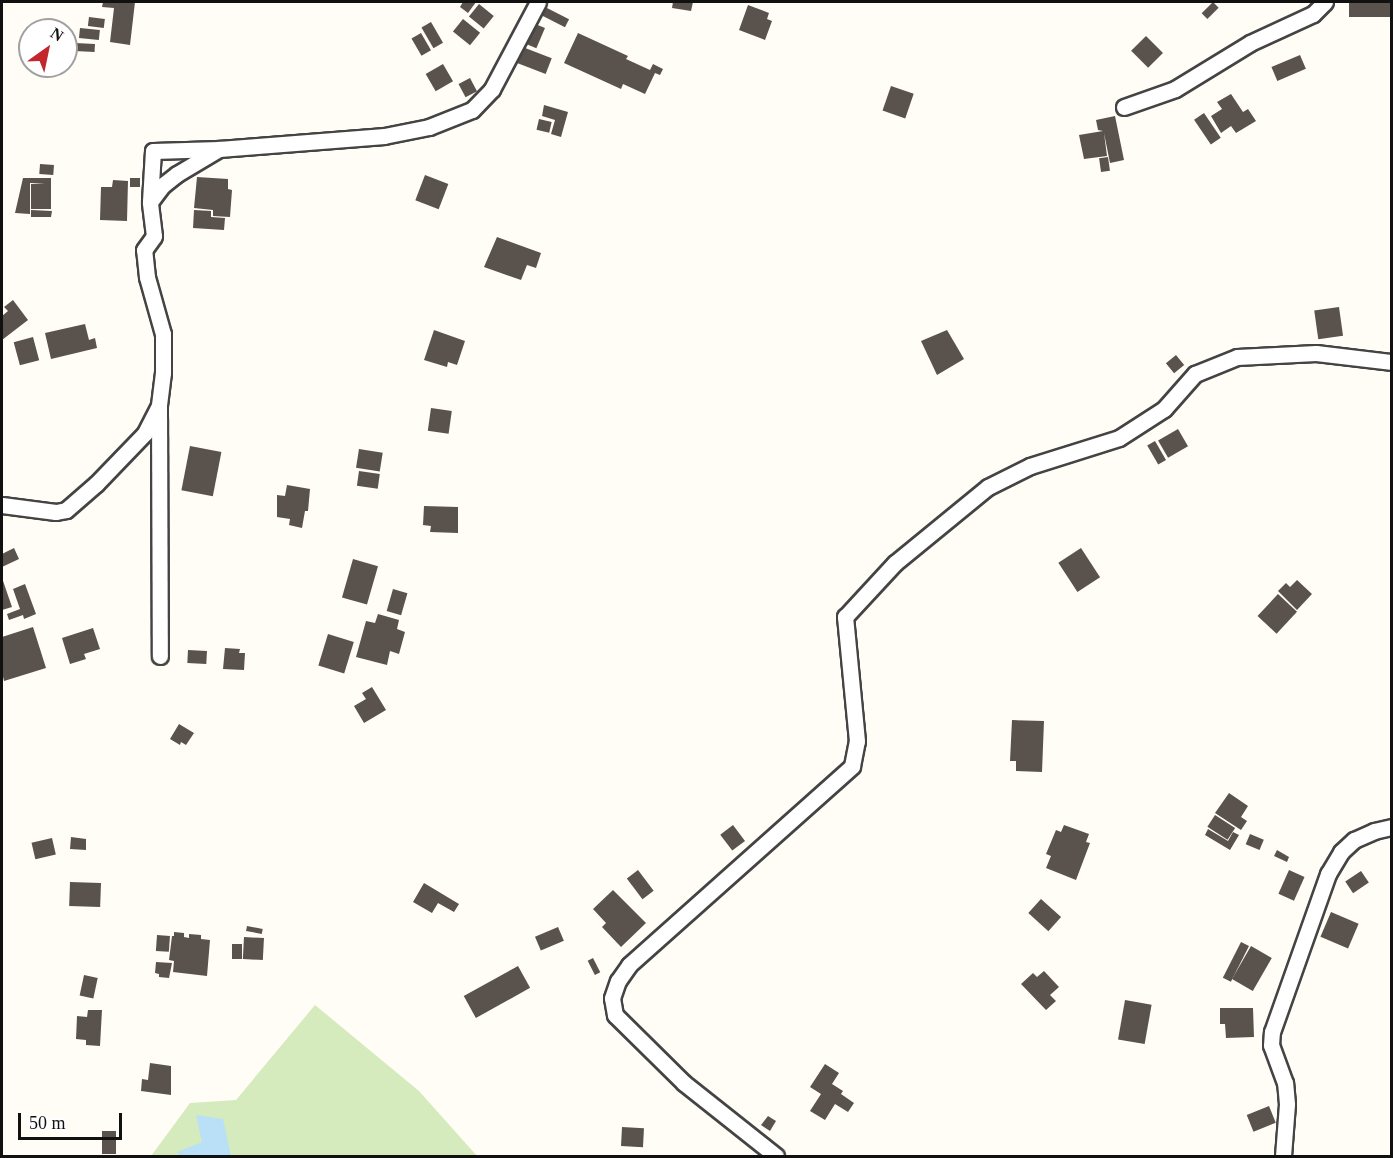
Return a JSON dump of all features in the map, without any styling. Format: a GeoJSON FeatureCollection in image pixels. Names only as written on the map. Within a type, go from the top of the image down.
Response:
{"type":"FeatureCollection","features":[{"type":"Feature","properties":{"kind":"street"},"geometry":{"type":"LineString","coordinates":[[160,656],[159,405],[164,334],[147,277],[144,250],[154,236],[150,202],[153,151],[219,149],[384,136],[429,127],[472,110],[492,89],[538,2]]}},
{"type":"Feature","properties":{"kind":"street"},"geometry":{"type":"LineString","coordinates":[[1124,107],[1175,89],[1250,44],[1313,14],[1325,2]]}},
{"type":"Feature","properties":{"kind":"street"},"geometry":{"type":"LineString","coordinates":[[150,202],[163,185],[177,174],[219,149]]}},
{"type":"Feature","properties":{"kind":"street"},"geometry":{"type":"LineString","coordinates":[[776,1156],[676,1075],[615,1015],[612,998],[618,981],[630,965],[852,766],[857,741],[845,617],[895,563],[988,487],[1030,466],[1119,438],[1164,409],[1195,374],[1237,357],[1316,353],[1392,362]]}},
{"type":"Feature","properties":{"kind":"street"},"geometry":{"type":"LineString","coordinates":[[2,505],[56,512],[66,510],[96,484],[145,433],[159,405]]}},
{"type":"Feature","properties":{"kind":"street"},"geometry":{"type":"LineString","coordinates":[[1283,1156],[1287,1104],[1284,1083],[1271,1045],[1272,1032],[1328,874],[1341,852],[1354,840],[1374,831],[1392,827]]}},
{"type":"Feature","properties":{"kind":"green space"},"geometry":{"type":"Polygon","coordinates":[[[315,1005],[419,1091],[477,1156],[151,1156],[190,1103],[236,1100],[315,1005]]]}},
{"type":"Feature","properties":{"kind":"water"},"geometry":{"type":"Polygon","coordinates":[[[196,1115],[223,1119],[231,1156],[180,1156],[177,1152],[202,1142],[196,1115]]]}},
{"type":"Feature","properties":{"kind":"building"},"geometry":{"type":"Polygon","coordinates":[[[103,2],[135,2],[130,45],[110,42],[114,8],[102,7],[103,2]]]}},
{"type":"Feature","properties":{"kind":"building"},"geometry":{"type":"Polygon","coordinates":[[[463,2],[476,2],[468,13],[460,7],[463,2]]]}},
{"type":"Feature","properties":{"kind":"building"},"geometry":{"type":"Polygon","coordinates":[[[673,2],[693,2],[691,11],[672,8],[673,2]]]}},
{"type":"Feature","properties":{"kind":"building"},"geometry":{"type":"Polygon","coordinates":[[[1213,2],[1219,8],[1207,19],[1202,13],[1213,2]]]}},
{"type":"Feature","properties":{"kind":"building"},"geometry":{"type":"Polygon","coordinates":[[[1349,2],[1392,2],[1392,17],[1349,17],[1349,2]]]}},
{"type":"Feature","properties":{"kind":"building"},"geometry":{"type":"Polygon","coordinates":[[[479,4],[494,16],[484,28],[469,16],[479,4]]]}},
{"type":"Feature","properties":{"kind":"building"},"geometry":{"type":"Polygon","coordinates":[[[748,5],[769,13],[767,19],[772,21],[765,40],[739,30],[748,5]]]}},
{"type":"Feature","properties":{"kind":"building"},"geometry":{"type":"Polygon","coordinates":[[[545,7],[569,19],[565,27],[541,15],[545,7]]]}},
{"type":"Feature","properties":{"kind":"building"},"geometry":{"type":"Polygon","coordinates":[[[89,17],[105,19],[104,28],[88,26],[89,17]]]}},
{"type":"Feature","properties":{"kind":"building"},"geometry":{"type":"Polygon","coordinates":[[[463,19],[480,33],[470,45],[453,31],[463,19]]]}},
{"type":"Feature","properties":{"kind":"building"},"geometry":{"type":"Polygon","coordinates":[[[431,22],[443,43],[433,48],[421,28],[431,22]]]}},
{"type":"Feature","properties":{"kind":"building"},"geometry":{"type":"Polygon","coordinates":[[[533,23],[545,28],[536,48],[524,43],[533,23]]]}},
{"type":"Feature","properties":{"kind":"building"},"geometry":{"type":"Polygon","coordinates":[[[80,28],[100,30],[99,40],[79,38],[80,28]]]}},
{"type":"Feature","properties":{"kind":"building"},"geometry":{"type":"Polygon","coordinates":[[[421,33],[431,50],[421,56],[411,38],[421,33]]]}},
{"type":"Feature","properties":{"kind":"building"},"geometry":{"type":"Polygon","coordinates":[[[578,33],[628,56],[626,59],[650,70],[653,64],[663,69],[660,75],[655,73],[645,94],[623,84],[621,89],[564,63],[578,33]]]}},
{"type":"Feature","properties":{"kind":"building"},"geometry":{"type":"Polygon","coordinates":[[[1146,36],[1163,53],[1148,68],[1131,51],[1146,36]]]}},
{"type":"Feature","properties":{"kind":"building"},"geometry":{"type":"Polygon","coordinates":[[[78,43],[95,44],[95,52],[78,51],[78,43]]]}},
{"type":"Feature","properties":{"kind":"building"},"geometry":{"type":"Polygon","coordinates":[[[520,46],[552,58],[546,74],[514,62],[520,46]]]}},
{"type":"Feature","properties":{"kind":"building"},"geometry":{"type":"Polygon","coordinates":[[[1300,55],[1306,69],[1277,81],[1271,67],[1300,55]]]}},
{"type":"Feature","properties":{"kind":"building"},"geometry":{"type":"Polygon","coordinates":[[[443,64],[453,81],[436,91],[426,74],[443,64]]]}},
{"type":"Feature","properties":{"kind":"building"},"geometry":{"type":"Polygon","coordinates":[[[470,78],[477,91],[466,97],[459,84],[470,78]]]}},
{"type":"Feature","properties":{"kind":"building"},"geometry":{"type":"Polygon","coordinates":[[[891,86],[914,94],[905,118],[883,111],[891,86]]]}},
{"type":"Feature","properties":{"kind":"building"},"geometry":{"type":"Polygon","coordinates":[[[1231,94],[1243,112],[1248,109],[1256,121],[1236,133],[1231,126],[1221,133],[1211,116],[1222,109],[1217,102],[1231,94]]]}},
{"type":"Feature","properties":{"kind":"building"},"geometry":{"type":"Polygon","coordinates":[[[544,105],[568,112],[561,137],[551,134],[555,120],[542,116],[544,105]]]}},
{"type":"Feature","properties":{"kind":"building"},"geometry":{"type":"Polygon","coordinates":[[[1204,113],[1221,138],[1211,145],[1194,120],[1204,113]]]}},
{"type":"Feature","properties":{"kind":"building"},"geometry":{"type":"Polygon","coordinates":[[[1115,116],[1124,160],[1110,163],[1104,133],[1107,156],[1084,159],[1079,135],[1103,131],[1098,130],[1096,120],[1115,116]]]}},
{"type":"Feature","properties":{"kind":"building"},"geometry":{"type":"Polygon","coordinates":[[[539,119],[552,122],[549,133],[537,130],[539,119]]]}},
{"type":"Feature","properties":{"kind":"building"},"geometry":{"type":"Polygon","coordinates":[[[1108,157],[1110,171],[1101,172],[1099,158],[1108,157]]]}},
{"type":"Feature","properties":{"kind":"building"},"geometry":{"type":"Polygon","coordinates":[[[40,164],[54,165],[53,175],[39,174],[40,164]]]}},
{"type":"Feature","properties":{"kind":"building"},"geometry":{"type":"Polygon","coordinates":[[[425,175],[448,184],[439,209],[415,200],[425,175]]]}},
{"type":"Feature","properties":{"kind":"building"},"geometry":{"type":"Polygon","coordinates":[[[197,177],[228,179],[228,189],[232,190],[230,217],[213,216],[213,210],[194,208],[197,177]]]}},
{"type":"Feature","properties":{"kind":"building"},"geometry":{"type":"Polygon","coordinates":[[[23,178],[51,178],[51,209],[31,209],[31,184],[45,183],[30,183],[30,214],[15,213],[23,178]]]}},
{"type":"Feature","properties":{"kind":"building"},"geometry":{"type":"Polygon","coordinates":[[[130,178],[140,178],[140,187],[130,187],[130,178]]]}},
{"type":"Feature","properties":{"kind":"building"},"geometry":{"type":"Polygon","coordinates":[[[113,180],[128,181],[127,221],[100,220],[101,187],[112,187],[113,180]]]}},
{"type":"Feature","properties":{"kind":"building"},"geometry":{"type":"Polygon","coordinates":[[[31,210],[52,211],[51,217],[31,217],[31,210]]]}},
{"type":"Feature","properties":{"kind":"building"},"geometry":{"type":"Polygon","coordinates":[[[194,210],[211,211],[211,217],[225,218],[224,230],[193,228],[194,210]]]}},
{"type":"Feature","properties":{"kind":"building"},"geometry":{"type":"Polygon","coordinates":[[[497,237],[541,253],[536,268],[527,265],[521,280],[484,267],[497,237]]]}},
{"type":"Feature","properties":{"kind":"building"},"geometry":{"type":"Polygon","coordinates":[[[13,300],[28,320],[2,340],[2,316],[8,311],[4,307],[13,300]]]}},
{"type":"Feature","properties":{"kind":"building"},"geometry":{"type":"Polygon","coordinates":[[[1339,307],[1343,336],[1318,339],[1314,310],[1339,307]]]}},
{"type":"Feature","properties":{"kind":"building"},"geometry":{"type":"Polygon","coordinates":[[[85,324],[89,340],[95,338],[97,348],[51,359],[45,333],[85,324]]]}},
{"type":"Feature","properties":{"kind":"building"},"geometry":{"type":"Polygon","coordinates":[[[434,330],[465,341],[457,365],[448,362],[447,367],[424,360],[434,330]]]}},
{"type":"Feature","properties":{"kind":"building"},"geometry":{"type":"Polygon","coordinates":[[[947,330],[964,359],[937,375],[921,341],[947,330]]]}},
{"type":"Feature","properties":{"kind":"building"},"geometry":{"type":"Polygon","coordinates":[[[33,337],[39,360],[20,365],[14,342],[33,337]]]}},
{"type":"Feature","properties":{"kind":"building"},"geometry":{"type":"Polygon","coordinates":[[[1176,355],[1184,365],[1174,373],[1166,363],[1176,355]]]}},
{"type":"Feature","properties":{"kind":"building"},"geometry":{"type":"Polygon","coordinates":[[[431,408],[452,411],[449,434],[428,431],[431,408]]]}},
{"type":"Feature","properties":{"kind":"building"},"geometry":{"type":"Polygon","coordinates":[[[1178,429],[1188,446],[1168,458],[1158,440],[1178,429]]]}},
{"type":"Feature","properties":{"kind":"building"},"geometry":{"type":"Polygon","coordinates":[[[1155,441],[1166,460],[1158,465],[1147,446],[1155,441]]]}},
{"type":"Feature","properties":{"kind":"building"},"geometry":{"type":"Polygon","coordinates":[[[190,446],[221,452],[213,496],[181,490],[190,446]]]}},
{"type":"Feature","properties":{"kind":"building"},"geometry":{"type":"Polygon","coordinates":[[[359,449],[383,453],[380,472],[356,468],[359,449]]]}},
{"type":"Feature","properties":{"kind":"building"},"geometry":{"type":"Polygon","coordinates":[[[359,471],[380,474],[378,489],[357,486],[359,471]]]}},
{"type":"Feature","properties":{"kind":"building"},"geometry":{"type":"Polygon","coordinates":[[[287,485],[310,489],[308,511],[305,511],[302,528],[289,525],[290,519],[277,517],[277,495],[285,496],[287,485]]]}},
{"type":"Feature","properties":{"kind":"building"},"geometry":{"type":"Polygon","coordinates":[[[424,506],[458,507],[458,533],[430,532],[431,526],[423,525],[424,506]]]}},
{"type":"Feature","properties":{"kind":"building"},"geometry":{"type":"Polygon","coordinates":[[[14,548],[19,559],[2,567],[2,554],[14,548]]]}},
{"type":"Feature","properties":{"kind":"building"},"geometry":{"type":"Polygon","coordinates":[[[1081,548],[1100,577],[1077,592],[1058,563],[1081,548]]]}},
{"type":"Feature","properties":{"kind":"building"},"geometry":{"type":"Polygon","coordinates":[[[353,559],[378,566],[367,605],[342,597],[353,559]]]}},
{"type":"Feature","properties":{"kind":"building"},"geometry":{"type":"Polygon","coordinates":[[[2,578],[12,607],[2,610],[2,578]]]}},
{"type":"Feature","properties":{"kind":"building"},"geometry":{"type":"Polygon","coordinates":[[[1297,580],[1312,594],[1297,610],[1278,591],[1286,583],[1290,587],[1297,580]]]}},
{"type":"Feature","properties":{"kind":"building"},"geometry":{"type":"Polygon","coordinates":[[[25,584],[36,614],[24,619],[23,615],[9,620],[7,614],[20,609],[13,589],[25,584]]]}},
{"type":"Feature","properties":{"kind":"building"},"geometry":{"type":"Polygon","coordinates":[[[393,589],[407,593],[401,615],[387,611],[393,589]]]}},
{"type":"Feature","properties":{"kind":"building"},"geometry":{"type":"Polygon","coordinates":[[[1278,594],[1297,612],[1277,634],[1258,616],[1278,594]]]}},
{"type":"Feature","properties":{"kind":"building"},"geometry":{"type":"Polygon","coordinates":[[[378,614],[399,620],[397,629],[405,632],[399,654],[390,651],[387,665],[356,657],[366,621],[375,623],[378,614]]]}},
{"type":"Feature","properties":{"kind":"building"},"geometry":{"type":"Polygon","coordinates":[[[33,627],[46,668],[4,681],[2,637],[33,627]]]}},
{"type":"Feature","properties":{"kind":"building"},"geometry":{"type":"Polygon","coordinates":[[[93,628],[100,649],[84,654],[86,659],[70,664],[62,638],[93,628]]]}},
{"type":"Feature","properties":{"kind":"building"},"geometry":{"type":"Polygon","coordinates":[[[328,634],[354,642],[344,673],[318,666],[328,634]]]}},
{"type":"Feature","properties":{"kind":"building"},"geometry":{"type":"Polygon","coordinates":[[[225,648],[240,649],[239,653],[245,653],[244,670],[223,669],[225,648]]]}},
{"type":"Feature","properties":{"kind":"building"},"geometry":{"type":"Polygon","coordinates":[[[188,650],[207,651],[206,664],[187,663],[188,650]]]}},
{"type":"Feature","properties":{"kind":"building"},"geometry":{"type":"Polygon","coordinates":[[[372,687],[386,710],[364,723],[354,706],[366,699],[362,693],[372,687]]]}},
{"type":"Feature","properties":{"kind":"building"},"geometry":{"type":"Polygon","coordinates":[[[1012,720],[1044,721],[1042,772],[1016,771],[1016,761],[1010,761],[1012,720]]]}},
{"type":"Feature","properties":{"kind":"building"},"geometry":{"type":"Polygon","coordinates":[[[179,724],[194,733],[186,745],[181,742],[180,745],[170,739],[179,724]]]}},
{"type":"Feature","properties":{"kind":"building"},"geometry":{"type":"Polygon","coordinates":[[[1229,793],[1248,806],[1241,817],[1247,821],[1241,830],[1215,813],[1229,793]]]}},
{"type":"Feature","properties":{"kind":"building"},"geometry":{"type":"Polygon","coordinates":[[[1215,815],[1235,828],[1228,840],[1207,827],[1215,815]]]}},
{"type":"Feature","properties":{"kind":"building"},"geometry":{"type":"Polygon","coordinates":[[[733,825],[745,841],[732,851],[720,835],[733,825]]]}},
{"type":"Feature","properties":{"kind":"building"},"geometry":{"type":"Polygon","coordinates":[[[1064,825],[1089,834],[1086,842],[1090,843],[1076,880],[1046,868],[1051,856],[1046,854],[1056,830],[1061,832],[1064,825]]]}},
{"type":"Feature","properties":{"kind":"building"},"geometry":{"type":"Polygon","coordinates":[[[1208,829],[1228,841],[1233,832],[1239,835],[1230,850],[1205,835],[1208,829]]]}},
{"type":"Feature","properties":{"kind":"building"},"geometry":{"type":"Polygon","coordinates":[[[1250,834],[1264,840],[1260,850],[1246,844],[1250,834]]]}},
{"type":"Feature","properties":{"kind":"building"},"geometry":{"type":"Polygon","coordinates":[[[71,837],[86,839],[86,850],[70,849],[71,837]]]}},
{"type":"Feature","properties":{"kind":"building"},"geometry":{"type":"Polygon","coordinates":[[[52,838],[56,855],[35,859],[32,843],[52,838]]]}},
{"type":"Feature","properties":{"kind":"building"},"geometry":{"type":"Polygon","coordinates":[[[1277,850],[1289,857],[1287,862],[1274,856],[1277,850]]]}},
{"type":"Feature","properties":{"kind":"building"},"geometry":{"type":"Polygon","coordinates":[[[638,870],[654,891],[642,899],[627,878],[638,870]]]}},
{"type":"Feature","properties":{"kind":"building"},"geometry":{"type":"Polygon","coordinates":[[[1289,870],[1305,877],[1294,901],[1278,894],[1289,870]]]}},
{"type":"Feature","properties":{"kind":"building"},"geometry":{"type":"Polygon","coordinates":[[[1361,871],[1369,883],[1353,893],[1345,882],[1361,871]]]}},
{"type":"Feature","properties":{"kind":"building"},"geometry":{"type":"Polygon","coordinates":[[[70,882],[101,883],[100,907],[69,906],[70,882]]]}},
{"type":"Feature","properties":{"kind":"building"},"geometry":{"type":"Polygon","coordinates":[[[424,883],[459,904],[454,912],[438,903],[432,913],[413,902],[424,883]]]}},
{"type":"Feature","properties":{"kind":"building"},"geometry":{"type":"Polygon","coordinates":[[[613,890],[646,923],[621,947],[602,927],[606,923],[593,909],[613,890]]]}},
{"type":"Feature","properties":{"kind":"building"},"geometry":{"type":"Polygon","coordinates":[[[1041,899],[1061,917],[1048,931],[1028,913],[1041,899]]]}},
{"type":"Feature","properties":{"kind":"building"},"geometry":{"type":"Polygon","coordinates":[[[1331,912],[1359,924],[1348,949],[1320,937],[1331,912]]]}},
{"type":"Feature","properties":{"kind":"building"},"geometry":{"type":"Polygon","coordinates":[[[247,926],[263,929],[262,934],[246,931],[247,926]]]}},
{"type":"Feature","properties":{"kind":"building"},"geometry":{"type":"Polygon","coordinates":[[[558,927],[564,941],[541,951],[535,937],[558,927]]]}},
{"type":"Feature","properties":{"kind":"building"},"geometry":{"type":"Polygon","coordinates":[[[174,932],[184,933],[184,937],[189,938],[189,934],[201,935],[201,939],[210,940],[207,976],[173,972],[174,961],[169,960],[174,932]]]}},
{"type":"Feature","properties":{"kind":"building"},"geometry":{"type":"Polygon","coordinates":[[[157,935],[170,936],[169,952],[156,951],[157,935]]]}},
{"type":"Feature","properties":{"kind":"building"},"geometry":{"type":"Polygon","coordinates":[[[244,937],[264,938],[263,960],[243,959],[244,937]]]}},
{"type":"Feature","properties":{"kind":"building"},"geometry":{"type":"Polygon","coordinates":[[[1241,942],[1249,946],[1231,982],[1223,978],[1241,942]]]}},
{"type":"Feature","properties":{"kind":"building"},"geometry":{"type":"Polygon","coordinates":[[[232,944],[242,944],[242,959],[232,959],[232,944]]]}},
{"type":"Feature","properties":{"kind":"building"},"geometry":{"type":"Polygon","coordinates":[[[1251,946],[1272,958],[1253,991],[1232,979],[1251,946]]]}},
{"type":"Feature","properties":{"kind":"building"},"geometry":{"type":"Polygon","coordinates":[[[593,958],[600,972],[595,975],[588,961],[593,958]]]}},
{"type":"Feature","properties":{"kind":"building"},"geometry":{"type":"Polygon","coordinates":[[[156,962],[172,963],[169,978],[159,977],[159,974],[155,973],[156,962]]]}},
{"type":"Feature","properties":{"kind":"building"},"geometry":{"type":"Polygon","coordinates":[[[518,966],[530,988],[476,1018],[464,996],[518,966]]]}},
{"type":"Feature","properties":{"kind":"building"},"geometry":{"type":"Polygon","coordinates":[[[1044,971],[1059,987],[1050,995],[1056,1001],[1046,1010],[1021,984],[1033,973],[1037,977],[1044,971]]]}},
{"type":"Feature","properties":{"kind":"building"},"geometry":{"type":"Polygon","coordinates":[[[84,975],[98,978],[93,998],[80,996],[84,975]]]}},
{"type":"Feature","properties":{"kind":"building"},"geometry":{"type":"Polygon","coordinates":[[[1125,1000],[1152,1005],[1145,1044],[1118,1039],[1125,1000]]]}},
{"type":"Feature","properties":{"kind":"building"},"geometry":{"type":"Polygon","coordinates":[[[1220,1008],[1253,1008],[1254,1037],[1226,1038],[1225,1024],[1220,1024],[1220,1008]]]}},
{"type":"Feature","properties":{"kind":"building"},"geometry":{"type":"Polygon","coordinates":[[[88,1010],[102,1010],[100,1046],[86,1045],[86,1040],[76,1039],[77,1016],[87,1017],[88,1010]]]}},
{"type":"Feature","properties":{"kind":"building"},"geometry":{"type":"Polygon","coordinates":[[[150,1063],[171,1066],[171,1095],[141,1091],[142,1079],[148,1080],[150,1063]]]}},
{"type":"Feature","properties":{"kind":"building"},"geometry":{"type":"Polygon","coordinates":[[[825,1064],[839,1073],[832,1084],[843,1091],[841,1094],[854,1103],[848,1112],[835,1104],[825,1120],[810,1111],[821,1094],[810,1087],[825,1064]]]}},
{"type":"Feature","properties":{"kind":"building"},"geometry":{"type":"Polygon","coordinates":[[[1269,1106],[1276,1123],[1253,1132],[1247,1115],[1269,1106]]]}},
{"type":"Feature","properties":{"kind":"building"},"geometry":{"type":"Polygon","coordinates":[[[768,1116],[776,1121],[770,1131],[761,1125],[768,1116]]]}},
{"type":"Feature","properties":{"kind":"building"},"geometry":{"type":"Polygon","coordinates":[[[622,1127],[644,1128],[643,1147],[621,1146],[622,1127]]]}},
{"type":"Feature","properties":{"kind":"building"},"geometry":{"type":"Polygon","coordinates":[[[102,1131],[116,1131],[116,1154],[102,1154],[102,1131]]]}}]}
